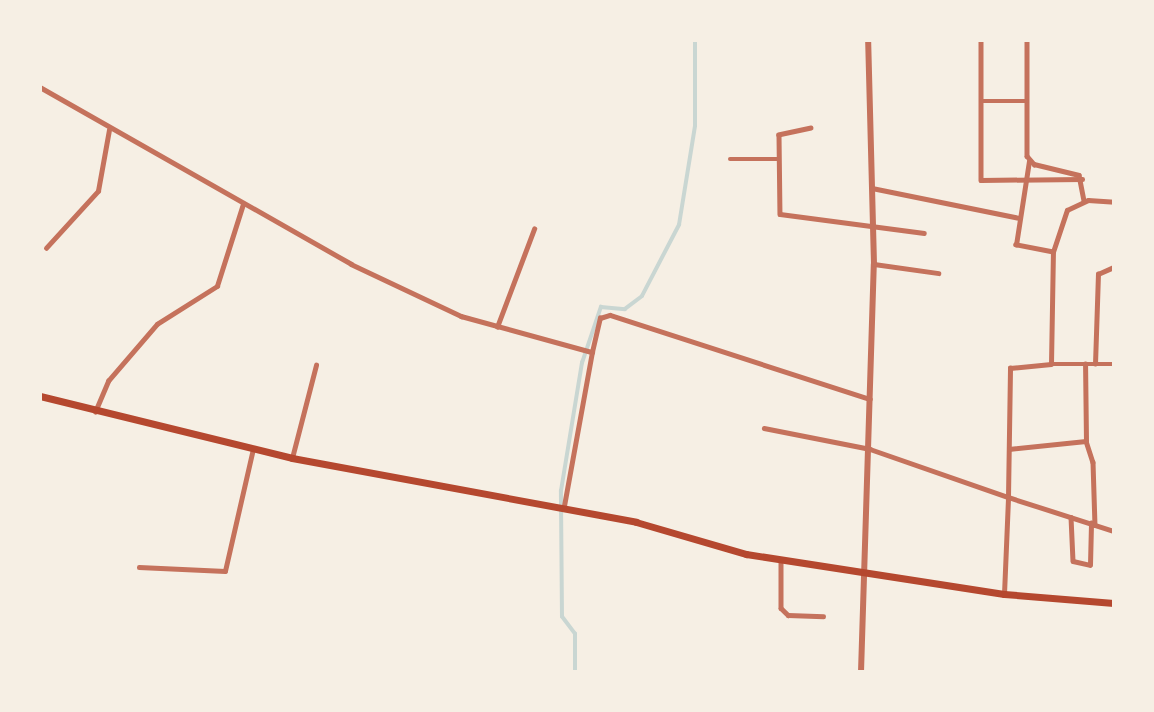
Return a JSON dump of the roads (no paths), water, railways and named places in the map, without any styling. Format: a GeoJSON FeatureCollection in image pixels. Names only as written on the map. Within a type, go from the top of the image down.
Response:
{"type":"FeatureCollection","features":[{"type":"Feature","properties":{"kind":"main road"},"geometry":{"type":"LineString","coordinates":[[40,396],[95,413],[292,458],[564,506],[782,558],[863,569],[1004,594],[1114,603]]}},
{"type":"Feature","properties":{"kind":"street"},"geometry":{"type":"LineString","coordinates":[[861,672],[874,264],[868,40]]}},
{"type":"Feature","properties":{"kind":"street"},"geometry":{"type":"LineString","coordinates":[[981,40],[981,180],[1026,183],[1082,179]]}},
{"type":"Feature","properties":{"kind":"street"},"geometry":{"type":"LineString","coordinates":[[1027,40],[1029,161],[1019,218],[1017,249],[1053,252]]}},
{"type":"Feature","properties":{"kind":"street"},"geometry":{"type":"LineString","coordinates":[[40,87],[110,130],[351,264],[497,327],[592,352]]}},
{"type":"Feature","properties":{"kind":"street"},"geometry":{"type":"LineString","coordinates":[[981,102],[1027,101]]}},
{"type":"Feature","properties":{"kind":"street"},"geometry":{"type":"LineString","coordinates":[[811,128],[782,133],[777,159],[780,214],[924,233]]}},
{"type":"Feature","properties":{"kind":"street"},"geometry":{"type":"LineString","coordinates":[[47,248],[98,191],[110,130]]}},
{"type":"Feature","properties":{"kind":"street"},"geometry":{"type":"LineString","coordinates":[[730,159],[777,159]]}},
{"type":"Feature","properties":{"kind":"street"},"geometry":{"type":"LineString","coordinates":[[1029,161],[1074,171],[1082,179],[1084,201]]}},
{"type":"Feature","properties":{"kind":"street"},"geometry":{"type":"LineString","coordinates":[[873,188],[1019,218]]}},
{"type":"Feature","properties":{"kind":"street"},"geometry":{"type":"LineString","coordinates":[[1051,364],[1053,252],[1060,216],[1084,201],[1114,202]]}},
{"type":"Feature","properties":{"kind":"street"},"geometry":{"type":"LineString","coordinates":[[95,413],[108,381],[157,324],[216,286],[243,204]]}},
{"type":"Feature","properties":{"kind":"street"},"geometry":{"type":"LineString","coordinates":[[497,327],[534,229]]}},
{"type":"Feature","properties":{"kind":"street"},"geometry":{"type":"LineString","coordinates":[[874,264],[938,273]]}},
{"type":"Feature","properties":{"kind":"street"},"geometry":{"type":"LineString","coordinates":[[1095,363],[1098,274],[1114,267]]}},
{"type":"Feature","properties":{"kind":"street"},"geometry":{"type":"LineString","coordinates":[[564,506],[600,318],[610,315],[871,399]]}},
{"type":"Feature","properties":{"kind":"street"},"geometry":{"type":"LineString","coordinates":[[1004,594],[1009,497],[1010,368],[1051,364],[1114,364]]}},
{"type":"Feature","properties":{"kind":"street"},"geometry":{"type":"LineString","coordinates":[[1071,517],[1073,561],[1090,565],[1093,462],[1086,441],[1085,364]]}},
{"type":"Feature","properties":{"kind":"street"},"geometry":{"type":"LineString","coordinates":[[292,458],[316,365]]}},
{"type":"Feature","properties":{"kind":"street"},"geometry":{"type":"LineString","coordinates":[[764,428],[870,449],[1114,531]]}},
{"type":"Feature","properties":{"kind":"street"},"geometry":{"type":"LineString","coordinates":[[1009,449],[1086,441]]}},
{"type":"Feature","properties":{"kind":"street"},"geometry":{"type":"LineString","coordinates":[[139,567],[225,571],[253,449]]}},
{"type":"Feature","properties":{"kind":"street"},"geometry":{"type":"LineString","coordinates":[[782,558],[781,608],[789,615],[823,616]]}},
{"type":"Feature","properties":{"kind":"waterway"},"geometry":{"type":"LineString","coordinates":[[575,672],[575,634],[562,617],[561,491],[582,363],[601,307],[625,309],[642,296],[679,225],[695,126],[695,40]]}}]}
